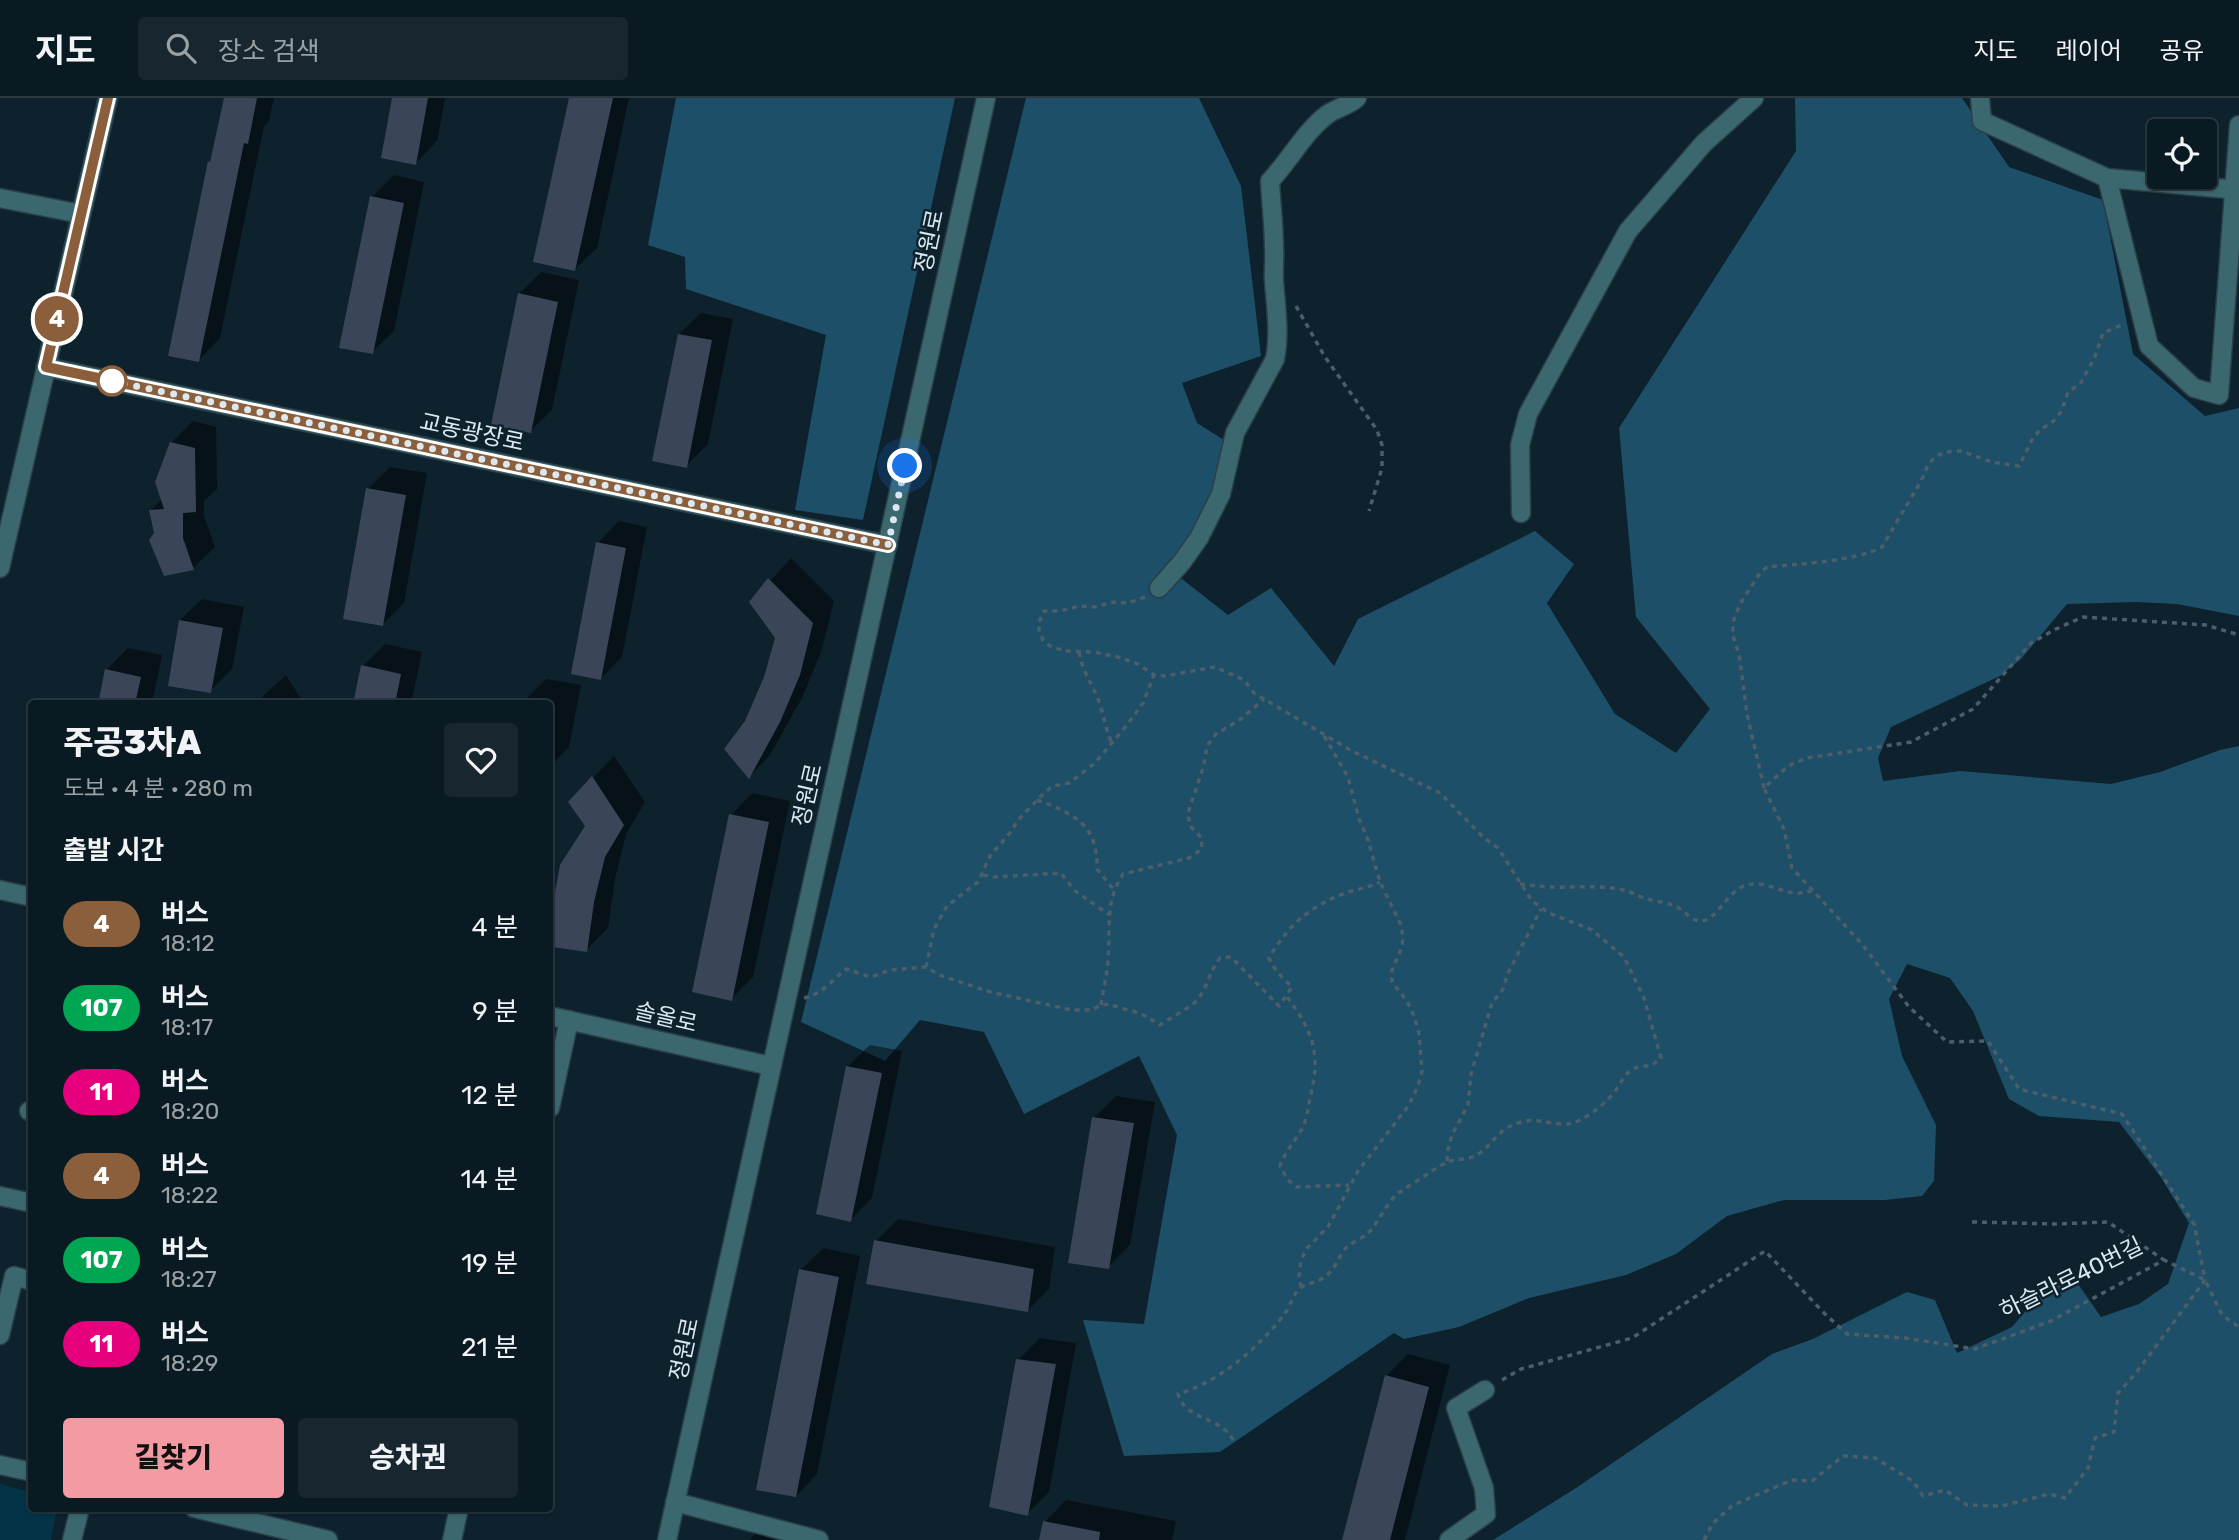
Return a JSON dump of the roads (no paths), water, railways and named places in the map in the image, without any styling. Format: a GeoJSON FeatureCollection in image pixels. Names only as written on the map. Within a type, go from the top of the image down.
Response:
{"type":"FeatureCollection","features":[{"type":"Feature","properties":{"kind":"street"},"geometry":{"type":"LineString","coordinates":[[0,568],[7,507],[46,367],[108,98]]}},
{"type":"Feature","properties":{"kind":"street","name":"정원로"},"geometry":{"type":"LineString","coordinates":[[667,1540],[986,98]]}},
{"type":"Feature","properties":{"kind":"street"},"geometry":{"type":"LineString","coordinates":[[1159,588],[1199,538],[1221,494],[1235,433],[1275,359],[1278,320],[1270,181],[1304,139],[1329,114],[1357,98]]}},
{"type":"Feature","properties":{"kind":"street"},"geometry":{"type":"LineString","coordinates":[[1521,513],[1520,445],[1528,414],[1628,232],[1704,144],[1754,98]]}},
{"type":"Feature","properties":{"kind":"street"},"geometry":{"type":"LineString","coordinates":[[1980,98],[1982,121],[2107,178],[2237,190]]}},
{"type":"Feature","properties":{"kind":"street"},"geometry":{"type":"LineString","coordinates":[[2107,178],[2149,346],[2194,388],[2219,395],[2237,190],[2239,125]]}},
{"type":"Feature","properties":{"kind":"street"},"geometry":{"type":"LineString","coordinates":[[0,198],[81,214]]}},
{"type":"Feature","properties":{"kind":"street","name":"교동광장로"},"geometry":{"type":"LineString","coordinates":[[46,367],[888,545]]}},
{"type":"Feature","properties":{"kind":"street"},"geometry":{"type":"LineString","coordinates":[[0,890],[28,896]]}},
{"type":"Feature","properties":{"kind":"street","name":"솔올로"},"geometry":{"type":"LineString","coordinates":[[553,1017],[771,1066]]}},
{"type":"Feature","properties":{"kind":"street"},"geometry":{"type":"LineString","coordinates":[[553,1094],[569,1020]]}},
{"type":"Feature","properties":{"kind":"street"},"geometry":{"type":"LineString","coordinates":[[0,1196],[28,1202]]}},
{"type":"Feature","properties":{"kind":"street"},"geometry":{"type":"LineString","coordinates":[[0,1335],[14,1276],[28,1280]]}},
{"type":"Feature","properties":{"kind":"street"},"geometry":{"type":"LineString","coordinates":[[1448,1540],[1486,1514],[1484,1488],[1456,1408],[1485,1390]]}},
{"type":"Feature","properties":{"kind":"street"},"geometry":{"type":"LineString","coordinates":[[0,1465],[28,1471]]}},
{"type":"Feature","properties":{"kind":"street"},"geometry":{"type":"LineString","coordinates":[[675,1502],[819,1540]]}},
{"type":"Feature","properties":{"kind":"street"},"geometry":{"type":"LineString","coordinates":[[72,1540],[78,1512]]}},
{"type":"Feature","properties":{"kind":"street"},"geometry":{"type":"LineString","coordinates":[[211,1512],[328,1540]]}},
{"type":"Feature","properties":{"kind":"street"},"geometry":{"type":"LineString","coordinates":[[452,1540],[458,1512]]}}]}
